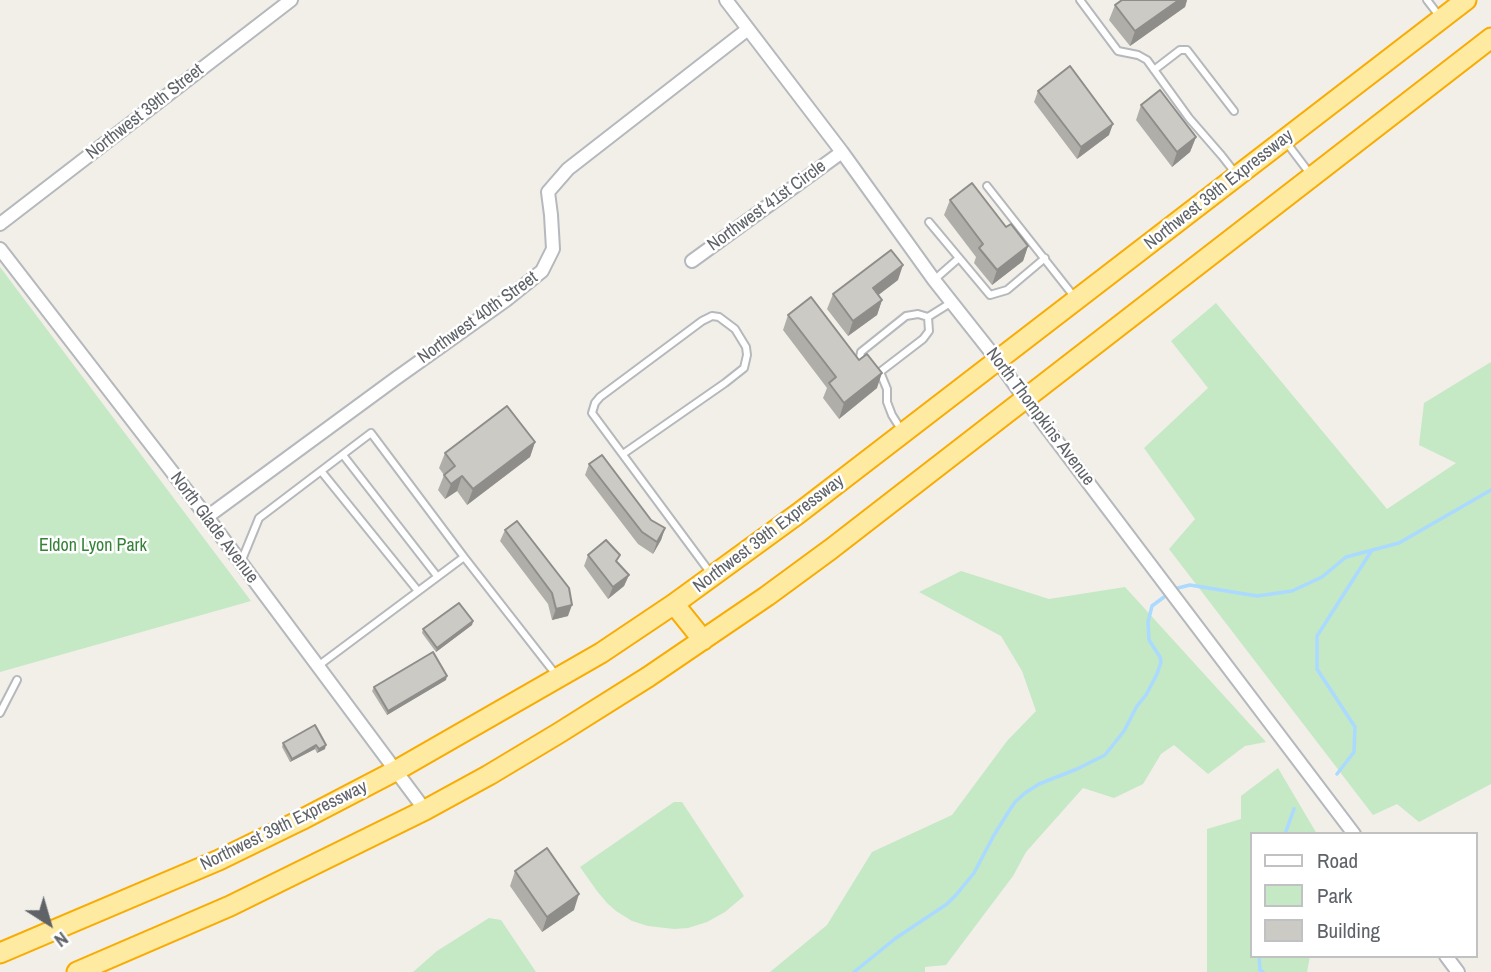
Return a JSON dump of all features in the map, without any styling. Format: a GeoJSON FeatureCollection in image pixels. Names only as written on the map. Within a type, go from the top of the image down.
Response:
{"type":"FeatureCollection","features":[{"type":"Feature","properties":{"kind":"highway","name":"Northwest 39th Expressway"},"geometry":{"type":"LineString","coordinates":[[0,953],[219,860],[301,820],[397,770],[601,653],[713,576],[904,433],[1466,0]]}},
{"type":"Feature","properties":{"kind":"highway"},"geometry":{"type":"LineString","coordinates":[[77,972],[230,906],[425,810],[559,733],[703,640],[831,549],[1491,38]]}},
{"type":"Feature","properties":{"kind":"highway"},"geometry":{"type":"LineString","coordinates":[[674,604],[703,640]]}},
{"type":"Feature","properties":{"kind":"street","name":"Northwest 39th Street"},"geometry":{"type":"LineString","coordinates":[[0,224],[291,0]]}},
{"type":"Feature","properties":{"kind":"street","name":"North Thompkins Avenue"},"geometry":{"type":"LineString","coordinates":[[726,0],[842,152],[934,280],[1352,832]]}},
{"type":"Feature","properties":{"kind":"street","name":"Northwest 40th Street"},"geometry":{"type":"LineString","coordinates":[[207,517],[542,271],[553,250],[548,192],[568,169],[748,29]]}},
{"type":"Feature","properties":{"kind":"street","name":"Northwest 41st Circle"},"geometry":{"type":"LineString","coordinates":[[692,261],[842,152]]}},
{"type":"Feature","properties":{"kind":"street","name":"North Glade Avenue"},"geometry":{"type":"LineString","coordinates":[[0,249],[207,517],[425,810]]}},
{"type":"Feature","properties":{"kind":"lane"},"geometry":{"type":"LineString","coordinates":[[1080,0],[1118,51],[1143,57],[1237,176]]}},
{"type":"Feature","properties":{"kind":"lane"},"geometry":{"type":"LineString","coordinates":[[1427,0],[1441,19]]}},
{"type":"Feature","properties":{"kind":"lane"},"geometry":{"type":"LineString","coordinates":[[1154,70],[1180,50],[1187,50],[1234,111]]}},
{"type":"Feature","properties":{"kind":"lane"},"geometry":{"type":"LineString","coordinates":[[1284,140],[1312,177]]}},
{"type":"Feature","properties":{"kind":"lane"},"geometry":{"type":"LineString","coordinates":[[987,186],[1077,300]]}},
{"type":"Feature","properties":{"kind":"lane"},"geometry":{"type":"LineString","coordinates":[[929,222],[990,296],[1007,290],[1045,258]]}},
{"type":"Feature","properties":{"kind":"lane"},"geometry":{"type":"LineString","coordinates":[[934,280],[959,258]]}},
{"type":"Feature","properties":{"kind":"lane"},"geometry":{"type":"LineString","coordinates":[[929,317],[929,331],[923,339],[880,372],[868,369],[860,358],[860,352],[906,316],[918,314],[929,317],[952,302]]}},
{"type":"Feature","properties":{"kind":"lane"},"geometry":{"type":"LineString","coordinates":[[623,454],[744,368],[746,347],[735,329],[719,317],[712,316],[702,321],[600,397],[592,413],[713,576]]}},
{"type":"Feature","properties":{"kind":"lane"},"geometry":{"type":"LineString","coordinates":[[880,372],[887,389],[887,402],[892,415],[904,433]]}},
{"type":"Feature","properties":{"kind":"lane"},"geometry":{"type":"LineString","coordinates":[[241,562],[259,518],[371,433],[558,678]]}},
{"type":"Feature","properties":{"kind":"lane"},"geometry":{"type":"LineString","coordinates":[[343,454],[437,576]]}},
{"type":"Feature","properties":{"kind":"lane"},"geometry":{"type":"LineString","coordinates":[[321,471],[418,591]]}},
{"type":"Feature","properties":{"kind":"lane"},"geometry":{"type":"LineString","coordinates":[[318,666],[464,557]]}},
{"type":"Feature","properties":{"kind":"lane"},"geometry":{"type":"LineString","coordinates":[[0,713],[17,680]]}},
{"type":"Feature","properties":{"kind":"green space","name":"Eldon Lyon Park"},"geometry":{"type":"Polygon","coordinates":[[[0,267],[251,601],[0,672],[0,267]]]}},
{"type":"Feature","properties":{"kind":"green space"},"geometry":{"type":"Polygon","coordinates":[[[1216,303],[1387,509],[1456,463],[1419,445],[1424,403],[1491,362],[1491,784],[1419,822],[1397,804],[1373,815],[1169,549],[1195,519],[1144,448],[1208,388],[1171,341],[1216,303]]]}},
{"type":"Feature","properties":{"kind":"green space"},"geometry":{"type":"Polygon","coordinates":[[[961,571],[1049,599],[1125,587],[1266,742],[1245,746],[1208,774],[1174,745],[1161,754],[1143,784],[1114,798],[1083,788],[1026,852],[1013,876],[946,965],[925,967],[925,972],[770,972],[827,925],[872,852],[952,815],[1007,741],[1036,711],[1022,671],[1001,636],[919,592],[961,571]]]}},
{"type":"Feature","properties":{"kind":"green space"},"geometry":{"type":"Polygon","coordinates":[[[1278,768],[1316,832],[1250,832],[1250,958],[1310,958],[1307,972],[1207,972],[1207,829],[1241,819],[1241,796],[1278,768]]]}},
{"type":"Feature","properties":{"kind":"green space"},"geometry":{"type":"Polygon","coordinates":[[[674,802],[682,802],[744,896],[725,912],[707,922],[674,929],[648,926],[632,921],[616,911],[580,867],[674,802]]]}},
{"type":"Feature","properties":{"kind":"green space"},"geometry":{"type":"Polygon","coordinates":[[[489,918],[501,920],[536,972],[413,972],[437,951],[489,918]]]}},
{"type":"Feature","properties":{"kind":"building"},"geometry":{"type":"Polygon","coordinates":[[[1122,0],[1179,0],[1135,31],[1115,5],[1122,0]]]}},
{"type":"Feature","properties":{"kind":"building"},"geometry":{"type":"Polygon","coordinates":[[[1070,66],[1113,124],[1081,147],[1038,91],[1070,66]]]}},
{"type":"Feature","properties":{"kind":"building"},"geometry":{"type":"Polygon","coordinates":[[[1160,90],[1196,137],[1177,152],[1141,105],[1160,90]]]}},
{"type":"Feature","properties":{"kind":"building"},"geometry":{"type":"Polygon","coordinates":[[[972,183],[1006,227],[1011,224],[1028,246],[997,270],[979,248],[983,244],[950,200],[972,183]]]}},
{"type":"Feature","properties":{"kind":"building"},"geometry":{"type":"Polygon","coordinates":[[[891,250],[903,265],[873,288],[882,300],[853,321],[833,294],[891,250]]]}},
{"type":"Feature","properties":{"kind":"building"},"geometry":{"type":"Polygon","coordinates":[[[811,297],[859,360],[867,354],[882,373],[844,403],[829,383],[836,377],[788,315],[811,297]]]}},
{"type":"Feature","properties":{"kind":"building"},"geometry":{"type":"Polygon","coordinates":[[[507,406],[535,442],[473,489],[462,476],[451,484],[444,475],[455,466],[445,453],[507,406]]]}},
{"type":"Feature","properties":{"kind":"building"},"geometry":{"type":"Polygon","coordinates":[[[602,455],[651,520],[665,528],[657,542],[642,532],[589,464],[602,455]]]}},
{"type":"Feature","properties":{"kind":"building"},"geometry":{"type":"Polygon","coordinates":[[[517,521],[569,588],[572,605],[556,609],[552,593],[505,530],[517,521]]]}},
{"type":"Feature","properties":{"kind":"building"},"geometry":{"type":"Polygon","coordinates":[[[606,540],[620,555],[616,561],[629,575],[613,587],[588,555],[606,540]]]}},
{"type":"Feature","properties":{"kind":"building"},"geometry":{"type":"Polygon","coordinates":[[[459,603],[473,621],[437,648],[423,629],[459,603]]]}},
{"type":"Feature","properties":{"kind":"building"},"geometry":{"type":"Polygon","coordinates":[[[433,652],[447,676],[388,711],[374,687],[433,652]]]}},
{"type":"Feature","properties":{"kind":"building"},"geometry":{"type":"Polygon","coordinates":[[[315,725],[326,745],[319,749],[316,745],[292,759],[283,743],[315,725]]]}},
{"type":"Feature","properties":{"kind":"building"},"geometry":{"type":"Polygon","coordinates":[[[547,848],[579,894],[547,917],[515,871],[547,848]]]}},
{"type":"Feature","properties":{"kind":"waterway"},"geometry":{"type":"LineString","coordinates":[[1178,588],[1190,585],[1257,596],[1292,591],[1322,577],[1346,557],[1399,543],[1491,490]]}},
{"type":"Feature","properties":{"kind":"waterway"},"geometry":{"type":"LineString","coordinates":[[1337,774],[1354,752],[1355,727],[1317,669],[1317,636],[1372,550]]}},
{"type":"Feature","properties":{"kind":"waterway"},"geometry":{"type":"LineString","coordinates":[[854,972],[956,895],[974,873],[1015,802],[1025,793],[1039,784],[1105,755],[1124,731],[1157,674],[1161,662],[1149,640],[1148,622],[1152,606],[1164,597]]}},
{"type":"Feature","properties":{"kind":"waterway"},"geometry":{"type":"LineString","coordinates":[[1286,832],[1294,809]]}},
{"type":"Feature","properties":{"kind":"waterway"},"geometry":{"type":"LineString","coordinates":[[1259,958],[1260,970],[1263,972]]}}]}
